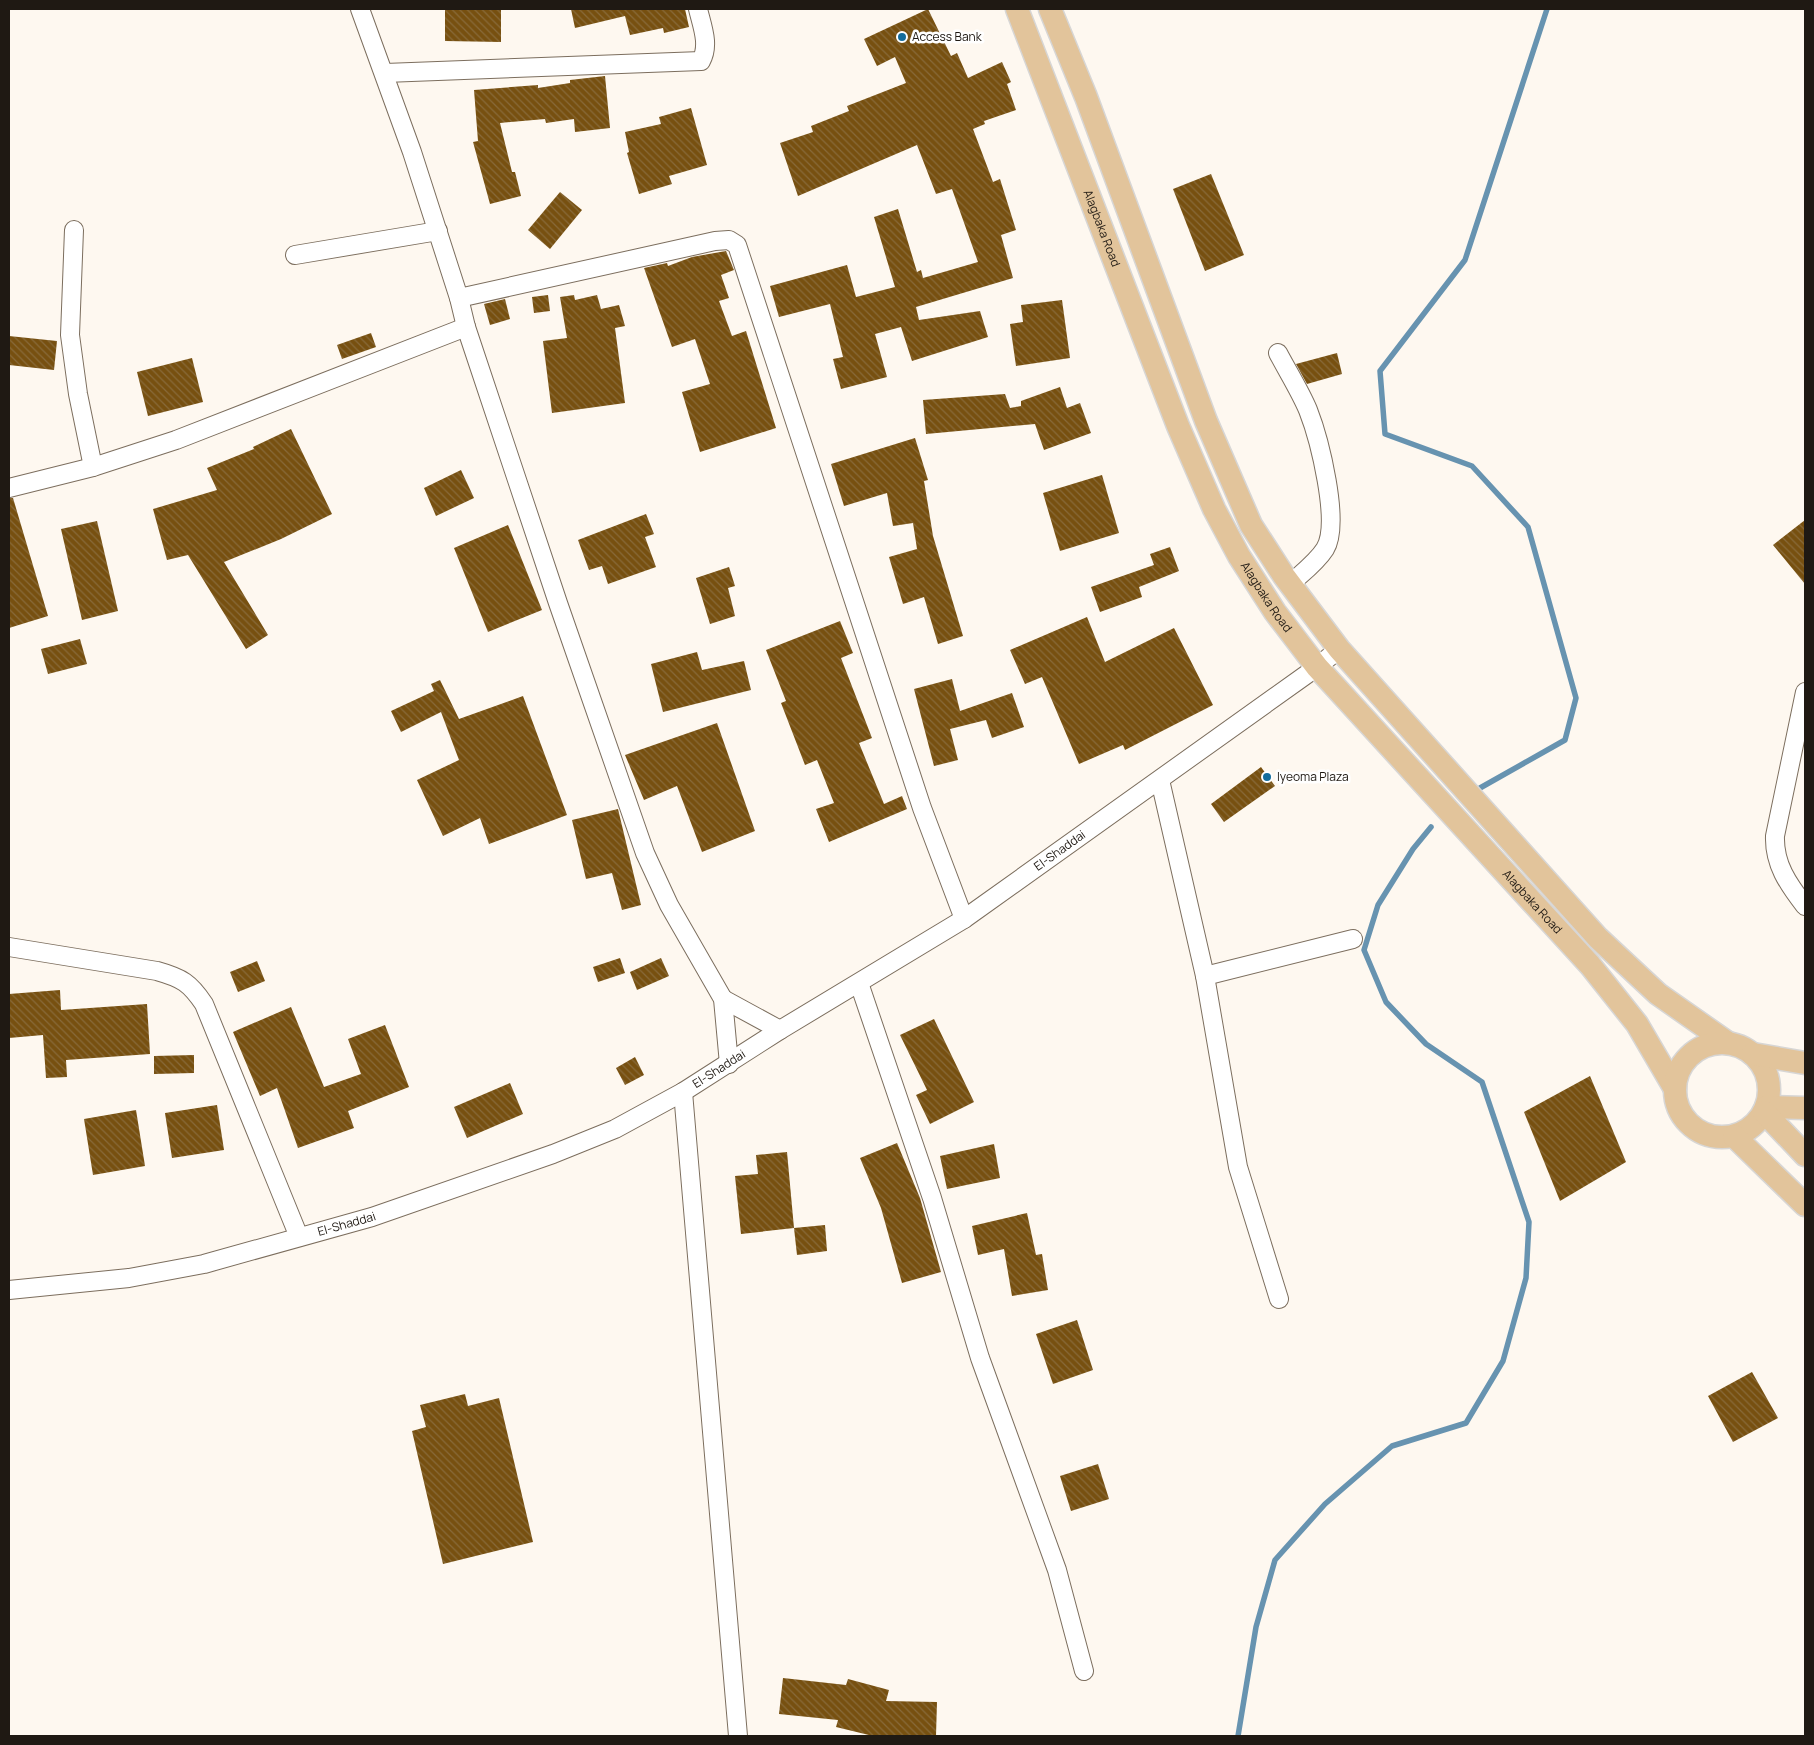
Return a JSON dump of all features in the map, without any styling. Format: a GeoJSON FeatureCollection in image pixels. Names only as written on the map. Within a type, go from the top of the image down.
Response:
{"type":"FeatureCollection","features":[{"type":"Feature","properties":{"kind":"main road","name":"Alagbaka Road"},"geometry":{"type":"LineString","coordinates":[[1017,9],[1178,426],[1214,509],[1239,556],[1275,612],[1317,667],[1590,965],[1632,1017],[1675,1089]]}},
{"type":"Feature","properties":{"kind":"main road","name":"Alagbaka Road"},"geometry":{"type":"LineString","coordinates":[[1050,9],[1086,97],[1206,421],[1252,525],[1290,584],[1339,649],[1598,938],[1658,994],[1728,1043]]}},
{"type":"Feature","properties":{"kind":"main road"},"geometry":{"type":"LineString","coordinates":[[1056,108],[1086,97]]}},
{"type":"Feature","properties":{"kind":"main road"},"geometry":{"type":"LineString","coordinates":[[1728,1043],[1741,1046],[1753,1054],[1762,1065],[1768,1078],[1769,1093],[1765,1110],[1751,1127],[1734,1136],[1720,1137],[1706,1134],[1693,1127],[1683,1117],[1677,1103],[1675,1089],[1678,1074],[1686,1060],[1698,1049],[1712,1044],[1728,1043]]}},
{"type":"Feature","properties":{"kind":"main road"},"geometry":{"type":"LineString","coordinates":[[1753,1054],[1805,1063]]}},
{"type":"Feature","properties":{"kind":"main road"},"geometry":{"type":"LineString","coordinates":[[1765,1110],[1805,1108]]}},
{"type":"Feature","properties":{"kind":"main road"},"geometry":{"type":"LineString","coordinates":[[1765,1110],[1805,1155]]}},
{"type":"Feature","properties":{"kind":"main road"},"geometry":{"type":"LineString","coordinates":[[1734,1136],[1805,1204]]}},
{"type":"Feature","properties":{"kind":"street"},"geometry":{"type":"LineString","coordinates":[[356,9],[360,9],[385,73],[438,231],[466,327],[558,603],[645,853],[669,905],[723,999],[729,1064]]}},
{"type":"Feature","properties":{"kind":"street"},"geometry":{"type":"LineString","coordinates":[[385,73],[700,61],[704,54],[706,43],[698,9]]}},
{"type":"Feature","properties":{"kind":"street"},"geometry":{"type":"LineString","coordinates":[[74,230],[70,335],[78,394],[93,467]]}},
{"type":"Feature","properties":{"kind":"street"},"geometry":{"type":"LineString","coordinates":[[295,256],[438,231]]}},
{"type":"Feature","properties":{"kind":"street"},"geometry":{"type":"LineString","coordinates":[[459,298],[715,241],[729,240],[737,245],[922,808],[964,919]]}},
{"type":"Feature","properties":{"kind":"street"},"geometry":{"type":"LineString","coordinates":[[9,488],[93,467],[176,440],[466,327]]}},
{"type":"Feature","properties":{"kind":"street"},"geometry":{"type":"LineString","coordinates":[[1278,353],[1308,410],[1322,456],[1329,497],[1330,535],[1326,548],[1311,566],[1290,584]]}},
{"type":"Feature","properties":{"kind":"street","name":"El-Shaddai"},"geometry":{"type":"LineString","coordinates":[[9,1290],[129,1278],[204,1264],[372,1217],[553,1154],[615,1129],[683,1092],[780,1030],[964,919],[1317,667],[1339,649]]}},
{"type":"Feature","properties":{"kind":"street"},"geometry":{"type":"LineString","coordinates":[[1805,692],[1774,851],[1779,868],[1805,906]]}},
{"type":"Feature","properties":{"kind":"street"},"geometry":{"type":"LineString","coordinates":[[1160,780],[1204,976],[1238,1167],[1279,1299]]}},
{"type":"Feature","properties":{"kind":"street"},"geometry":{"type":"LineString","coordinates":[[1204,976],[1353,939]]}},
{"type":"Feature","properties":{"kind":"street"},"geometry":{"type":"LineString","coordinates":[[9,947],[158,971],[178,977],[193,988],[204,1004],[299,1237]]}},
{"type":"Feature","properties":{"kind":"street"},"geometry":{"type":"LineString","coordinates":[[859,983],[932,1198],[980,1358],[1057,1570],[1084,1671]]}},
{"type":"Feature","properties":{"kind":"street"},"geometry":{"type":"LineString","coordinates":[[723,999],[780,1030]]}},
{"type":"Feature","properties":{"kind":"street"},"geometry":{"type":"LineString","coordinates":[[683,1092],[738,1736]]}},
{"type":"Feature","properties":{"kind":"building"},"geometry":{"type":"Polygon","coordinates":[[[445,9],[501,9],[501,42],[445,41],[445,9]]]}},
{"type":"Feature","properties":{"kind":"building"},"geometry":{"type":"Polygon","coordinates":[[[571,9],[685,9],[689,27],[664,33],[663,28],[630,35],[625,16],[575,28],[571,9]]]}},
{"type":"Feature","properties":{"kind":"building"},"geometry":{"type":"Polygon","coordinates":[[[928,9],[951,56],[957,53],[968,78],[1002,62],[1011,82],[1007,84],[1016,110],[984,121],[985,124],[973,129],[993,182],[1000,179],[1016,230],[1001,235],[1013,278],[916,307],[919,320],[980,311],[988,337],[912,361],[901,327],[875,334],[887,377],[841,389],[833,359],[843,357],[830,304],[779,317],[770,286],[847,265],[856,297],[895,287],[874,217],[898,209],[917,272],[921,270],[923,278],[978,262],[952,189],[936,194],[917,145],[798,196],[780,143],[813,132],[811,126],[849,111],[847,106],[906,83],[895,57],[877,66],[864,39],[928,9]]]}},
{"type":"Feature","properties":{"kind":"building"},"geometry":{"type":"Polygon","coordinates":[[[605,76],[610,128],[575,132],[574,119],[546,123],[545,119],[500,123],[512,172],[515,172],[521,196],[490,204],[473,142],[478,141],[474,90],[538,85],[538,88],[570,83],[570,80],[605,76]]]}},
{"type":"Feature","properties":{"kind":"building"},"geometry":{"type":"Polygon","coordinates":[[[691,108],[707,165],[669,176],[672,184],[639,194],[627,153],[629,152],[625,132],[661,124],[659,117],[691,108]]]}},
{"type":"Feature","properties":{"kind":"building"},"geometry":{"type":"Polygon","coordinates":[[[1211,174],[1244,255],[1205,271],[1173,189],[1211,174]]]}},
{"type":"Feature","properties":{"kind":"building"},"geometry":{"type":"Polygon","coordinates":[[[560,192],[582,210],[550,249],[528,230],[560,192]]]}},
{"type":"Feature","properties":{"kind":"building"},"geometry":{"type":"Polygon","coordinates":[[[726,251],[734,270],[721,275],[729,298],[719,301],[732,336],[746,331],[776,428],[700,452],[682,392],[710,384],[695,339],[672,347],[644,268],[667,263],[668,266],[692,257],[726,251]]]}},
{"type":"Feature","properties":{"kind":"building"},"geometry":{"type":"Polygon","coordinates":[[[548,295],[550,311],[534,313],[532,297],[548,295]]]}},
{"type":"Feature","properties":{"kind":"building"},"geometry":{"type":"Polygon","coordinates":[[[574,295],[575,300],[597,295],[601,309],[619,305],[625,326],[615,328],[625,403],[552,413],[543,341],[567,338],[560,297],[574,295]]]}},
{"type":"Feature","properties":{"kind":"building"},"geometry":{"type":"Polygon","coordinates":[[[505,299],[510,319],[490,325],[484,304],[505,299]]]}},
{"type":"Feature","properties":{"kind":"building"},"geometry":{"type":"Polygon","coordinates":[[[1062,300],[1070,358],[1016,366],[1010,324],[1023,322],[1021,305],[1062,300]]]}},
{"type":"Feature","properties":{"kind":"building"},"geometry":{"type":"Polygon","coordinates":[[[371,333],[376,347],[342,359],[337,345],[371,333]]]}},
{"type":"Feature","properties":{"kind":"building"},"geometry":{"type":"Polygon","coordinates":[[[9,336],[57,341],[54,370],[9,365],[9,336]]]}},
{"type":"Feature","properties":{"kind":"building"},"geometry":{"type":"Polygon","coordinates":[[[1337,353],[1342,374],[1307,384],[1296,364],[1337,353]]]}},
{"type":"Feature","properties":{"kind":"building"},"geometry":{"type":"Polygon","coordinates":[[[192,358],[203,402],[148,416],[137,372],[192,358]]]}},
{"type":"Feature","properties":{"kind":"building"},"geometry":{"type":"Polygon","coordinates":[[[1060,387],[1067,408],[1080,403],[1091,433],[1044,450],[1035,424],[926,434],[923,400],[1005,394],[1010,408],[1021,406],[1021,401],[1060,387]]]}},
{"type":"Feature","properties":{"kind":"building"},"geometry":{"type":"Polygon","coordinates":[[[291,429],[332,514],[281,539],[224,562],[268,635],[246,649],[188,555],[167,560],[153,509],[217,490],[207,468],[254,449],[253,447],[291,429]]]}},
{"type":"Feature","properties":{"kind":"building"},"geometry":{"type":"Polygon","coordinates":[[[915,438],[928,480],[924,481],[933,536],[963,636],[938,644],[924,597],[903,604],[889,557],[917,549],[913,523],[893,526],[887,493],[844,506],[831,464],[915,438]]]}},
{"type":"Feature","properties":{"kind":"building"},"geometry":{"type":"Polygon","coordinates":[[[461,470],[474,498],[436,516],[424,488],[461,470]]]}},
{"type":"Feature","properties":{"kind":"building"},"geometry":{"type":"Polygon","coordinates":[[[1102,475],[1119,533],[1060,551],[1043,493],[1102,475]]]}},
{"type":"Feature","properties":{"kind":"building"},"geometry":{"type":"Polygon","coordinates":[[[9,498],[13,498],[48,616],[9,628],[9,498]]]}},
{"type":"Feature","properties":{"kind":"building"},"geometry":{"type":"Polygon","coordinates":[[[646,514],[654,534],[645,537],[656,567],[608,584],[602,566],[589,570],[578,540],[646,514]]]}},
{"type":"Feature","properties":{"kind":"building"},"geometry":{"type":"Polygon","coordinates":[[[1805,520],[1805,584],[1773,545],[1805,520]]]}},
{"type":"Feature","properties":{"kind":"building"},"geometry":{"type":"Polygon","coordinates":[[[97,521],[118,611],[82,620],[61,529],[97,521]]]}},
{"type":"Feature","properties":{"kind":"building"},"geometry":{"type":"Polygon","coordinates":[[[508,525],[542,610],[488,632],[454,548],[508,525]]]}},
{"type":"Feature","properties":{"kind":"building"},"geometry":{"type":"Polygon","coordinates":[[[1170,547],[1179,571],[1139,587],[1142,597],[1100,612],[1091,587],[1154,565],[1150,554],[1170,547]]]}},
{"type":"Feature","properties":{"kind":"building"},"geometry":{"type":"Polygon","coordinates":[[[729,567],[735,586],[728,588],[735,616],[710,624],[696,578],[729,567]]]}},
{"type":"Feature","properties":{"kind":"building"},"geometry":{"type":"Polygon","coordinates":[[[1087,617],[1105,662],[1174,628],[1213,705],[1125,750],[1123,745],[1079,764],[1042,677],[1025,684],[1010,650],[1087,617]]]}},
{"type":"Feature","properties":{"kind":"building"},"geometry":{"type":"Polygon","coordinates":[[[840,621],[853,653],[841,658],[872,738],[859,743],[884,804],[902,796],[907,809],[829,842],[816,809],[834,803],[817,760],[805,765],[781,703],[786,701],[766,650],[840,621]]]}},
{"type":"Feature","properties":{"kind":"building"},"geometry":{"type":"Polygon","coordinates":[[[80,639],[87,664],[48,674],[41,649],[80,639]]]}},
{"type":"Feature","properties":{"kind":"building"},"geometry":{"type":"Polygon","coordinates":[[[697,652],[702,670],[744,661],[751,690],[663,712],[651,664],[697,652]]]}},
{"type":"Feature","properties":{"kind":"building"},"geometry":{"type":"Polygon","coordinates":[[[952,679],[960,711],[1012,693],[1024,727],[992,738],[986,720],[950,729],[958,760],[934,766],[914,689],[952,679]]]}},
{"type":"Feature","properties":{"kind":"building"},"geometry":{"type":"Polygon","coordinates":[[[440,680],[459,719],[523,696],[567,815],[489,844],[480,818],[443,836],[417,780],[459,760],[441,712],[401,732],[391,711],[434,691],[431,684],[440,680]]]}},
{"type":"Feature","properties":{"kind":"building"},"geometry":{"type":"Polygon","coordinates":[[[717,723],[755,831],[702,852],[677,786],[644,800],[625,755],[717,723]]]}},
{"type":"Feature","properties":{"kind":"building"},"geometry":{"type":"Polygon","coordinates":[[[1261,767],[1275,786],[1224,822],[1211,804],[1261,767]]]}},
{"type":"Feature","properties":{"kind":"building"},"geometry":{"type":"Polygon","coordinates":[[[618,809],[641,905],[622,910],[612,873],[586,879],[572,820],[618,809]]]}},
{"type":"Feature","properties":{"kind":"building"},"geometry":{"type":"Polygon","coordinates":[[[620,958],[625,973],[598,982],[593,967],[620,958]]]}},
{"type":"Feature","properties":{"kind":"building"},"geometry":{"type":"Polygon","coordinates":[[[661,958],[669,976],[637,990],[630,972],[661,958]]]}},
{"type":"Feature","properties":{"kind":"building"},"geometry":{"type":"Polygon","coordinates":[[[257,961],[265,981],[238,992],[230,972],[257,961]]]}},
{"type":"Feature","properties":{"kind":"building"},"geometry":{"type":"Polygon","coordinates":[[[60,990],[61,1010],[147,1004],[150,1054],[66,1060],[67,1077],[46,1078],[43,1035],[9,1038],[9,994],[60,990]]]}},
{"type":"Feature","properties":{"kind":"building"},"geometry":{"type":"Polygon","coordinates":[[[291,1007],[324,1087],[361,1074],[348,1039],[385,1025],[409,1087],[348,1111],[354,1128],[298,1148],[277,1088],[260,1096],[233,1032],[291,1007]]]}},
{"type":"Feature","properties":{"kind":"building"},"geometry":{"type":"Polygon","coordinates":[[[934,1019],[974,1102],[930,1124],[916,1095],[927,1090],[900,1035],[934,1019]]]}},
{"type":"Feature","properties":{"kind":"building"},"geometry":{"type":"Polygon","coordinates":[[[194,1055],[194,1073],[154,1074],[154,1056],[194,1055]]]}},
{"type":"Feature","properties":{"kind":"building"},"geometry":{"type":"Polygon","coordinates":[[[635,1057],[644,1075],[625,1085],[616,1068],[635,1057]]]}},
{"type":"Feature","properties":{"kind":"building"},"geometry":{"type":"Polygon","coordinates":[[[1590,1076],[1626,1162],[1560,1201],[1524,1112],[1590,1076]]]}},
{"type":"Feature","properties":{"kind":"building"},"geometry":{"type":"Polygon","coordinates":[[[510,1083],[523,1114],[467,1138],[454,1107],[510,1083]]]}},
{"type":"Feature","properties":{"kind":"building"},"geometry":{"type":"Polygon","coordinates":[[[217,1105],[224,1150],[172,1158],[165,1113],[217,1105]]]}},
{"type":"Feature","properties":{"kind":"building"},"geometry":{"type":"Polygon","coordinates":[[[136,1110],[145,1166],[93,1175],[84,1119],[136,1110]]]}},
{"type":"Feature","properties":{"kind":"building"},"geometry":{"type":"Polygon","coordinates":[[[897,1143],[920,1198],[941,1272],[902,1283],[881,1208],[860,1158],[897,1143]]]}},
{"type":"Feature","properties":{"kind":"building"},"geometry":{"type":"Polygon","coordinates":[[[994,1144],[1000,1178],[947,1189],[940,1156],[994,1144]]]}},
{"type":"Feature","properties":{"kind":"building"},"geometry":{"type":"Polygon","coordinates":[[[787,1152],[794,1228],[741,1234],[735,1176],[758,1174],[756,1155],[787,1152]]]}},
{"type":"Feature","properties":{"kind":"building"},"geometry":{"type":"Polygon","coordinates":[[[1027,1213],[1036,1255],[1042,1254],[1048,1290],[1012,1296],[1004,1249],[978,1255],[972,1226],[1027,1213]]]}},
{"type":"Feature","properties":{"kind":"building"},"geometry":{"type":"Polygon","coordinates":[[[825,1225],[827,1251],[797,1255],[794,1228],[825,1225]]]}},
{"type":"Feature","properties":{"kind":"building"},"geometry":{"type":"Polygon","coordinates":[[[1077,1320],[1093,1370],[1053,1384],[1036,1334],[1077,1320]]]}},
{"type":"Feature","properties":{"kind":"building"},"geometry":{"type":"Polygon","coordinates":[[[1752,1372],[1778,1418],[1733,1442],[1708,1396],[1752,1372]]]}},
{"type":"Feature","properties":{"kind":"building"},"geometry":{"type":"Polygon","coordinates":[[[465,1394],[468,1406],[499,1398],[533,1542],[443,1564],[412,1431],[426,1427],[420,1405],[465,1394]]]}},
{"type":"Feature","properties":{"kind":"building"},"geometry":{"type":"Polygon","coordinates":[[[1098,1464],[1109,1499],[1071,1511],[1060,1476],[1098,1464]]]}},
{"type":"Feature","properties":{"kind":"building"},"geometry":{"type":"Polygon","coordinates":[[[783,1678],[846,1685],[848,1679],[889,1690],[886,1701],[937,1702],[936,1736],[873,1736],[836,1727],[838,1720],[779,1714],[783,1678]]]}},
{"type":"Feature","properties":{"kind":"waterway"},"geometry":{"type":"LineString","coordinates":[[1480,788],[1565,740],[1576,698],[1528,527],[1472,466],[1385,434],[1380,371],[1465,260],[1547,9]]}},
{"type":"Feature","properties":{"kind":"waterway"},"geometry":{"type":"LineString","coordinates":[[1238,1736],[1256,1627],[1275,1560],[1325,1504],[1392,1446],[1466,1423],[1503,1361],[1526,1278],[1529,1222],[1482,1082],[1426,1044],[1386,1002],[1364,950],[1378,905],[1413,849],[1431,827]]}},
{"type":"Feature","properties":{"kind":"place","name":"Access Bank"},"geometry":{"type":"Point","coordinates":[902,37]}},
{"type":"Feature","properties":{"kind":"place","name":"Iyeoma Plaza"},"geometry":{"type":"Point","coordinates":[1267,777]}}]}
